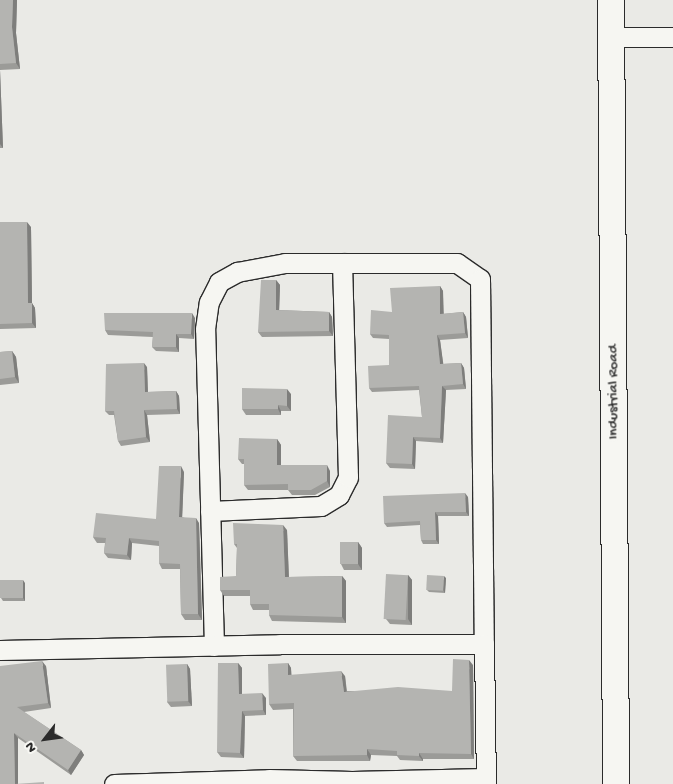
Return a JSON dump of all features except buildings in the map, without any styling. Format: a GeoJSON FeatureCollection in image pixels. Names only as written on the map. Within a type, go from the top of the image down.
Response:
{"type":"FeatureCollection","features":[{"type":"Feature","properties":{"kind":"street","name":"Industrial Road"},"geometry":{"type":"LineString","coordinates":[[611,0],[616,784]]}},
{"type":"Feature","properties":{"kind":"street"},"geometry":{"type":"LineString","coordinates":[[611,37],[673,37]]}},
{"type":"Feature","properties":{"kind":"street"},"geometry":{"type":"LineString","coordinates":[[114,784],[259,779],[352,782],[486,781],[480,279],[457,263],[285,263],[237,272],[219,282],[209,302],[205,329],[214,646]]}},
{"type":"Feature","properties":{"kind":"street"},"geometry":{"type":"LineString","coordinates":[[210,511],[321,506],[339,495],[348,477],[342,263]]}},
{"type":"Feature","properties":{"kind":"street"},"geometry":{"type":"LineString","coordinates":[[0,650],[484,644]]}}]}
